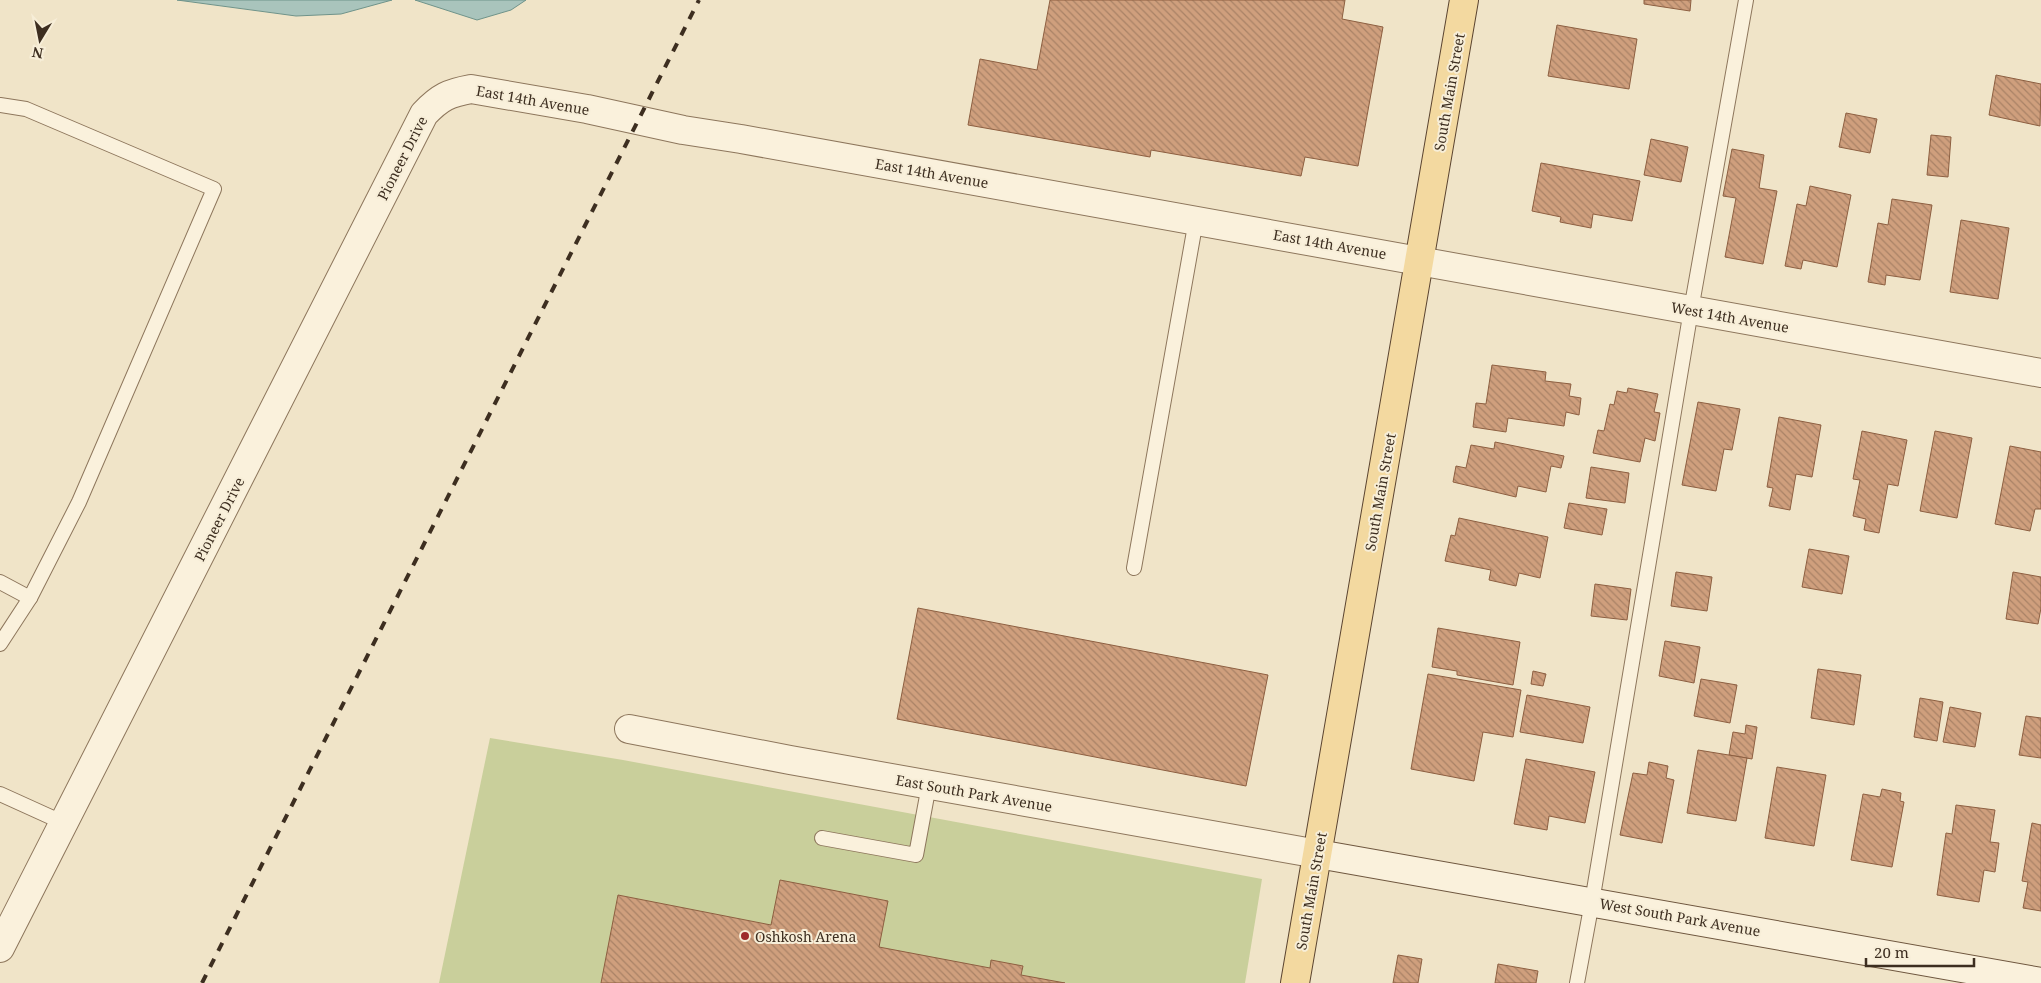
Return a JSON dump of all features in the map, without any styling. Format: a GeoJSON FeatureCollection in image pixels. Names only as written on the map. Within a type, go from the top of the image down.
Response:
{"type":"FeatureCollection","features":[{"type":"Feature","properties":{"kind":"main road","name":"South Main Street"},"geometry":{"type":"LineString","coordinates":[[1294,983],[1318,854],[1464,0]]}},
{"type":"Feature","properties":{"kind":"street","name":"East 14th Avenue"},"geometry":{"type":"LineString","coordinates":[[444,96],[472,89],[587,109],[682,130],[1420,260]]}},
{"type":"Feature","properties":{"kind":"street","name":"Pioneer Drive"},"geometry":{"type":"LineString","coordinates":[[0,948],[424,114],[435,102],[444,96]]}},
{"type":"Feature","properties":{"kind":"street","name":"West 14th Avenue"},"geometry":{"type":"LineString","coordinates":[[1420,260],[2041,374]]}},
{"type":"Feature","properties":{"kind":"street","name":"East South Park Avenue"},"geometry":{"type":"LineString","coordinates":[[630,729],[929,785],[1318,854]]}},
{"type":"Feature","properties":{"kind":"street","name":"West South Park Avenue"},"geometry":{"type":"LineString","coordinates":[[1318,854],[2041,982]]}},
{"type":"Feature","properties":{"kind":"lane"},"geometry":{"type":"LineString","coordinates":[[1577,983],[1691,310],[1746,0]]}},
{"type":"Feature","properties":{"kind":"lane"},"geometry":{"type":"LineString","coordinates":[[0,105],[26,109],[214,188],[79,502],[30,598],[0,644]]}},
{"type":"Feature","properties":{"kind":"lane"},"geometry":{"type":"LineString","coordinates":[[1134,568],[1196,220]]}},
{"type":"Feature","properties":{"kind":"lane"},"geometry":{"type":"LineString","coordinates":[[0,582],[30,598]]}},
{"type":"Feature","properties":{"kind":"lane"},"geometry":{"type":"LineString","coordinates":[[822,838],[916,855],[929,785]]}},
{"type":"Feature","properties":{"kind":"lane"},"geometry":{"type":"LineString","coordinates":[[0,794],[64,823]]}},
{"type":"Feature","properties":{"kind":"green space"},"geometry":{"type":"Polygon","coordinates":[[[490,738],[623,760],[1262,879],[1245,983],[439,983],[490,738]]]}},
{"type":"Feature","properties":{"kind":"water"},"geometry":{"type":"Polygon","coordinates":[[[177,0],[392,0],[341,14],[296,16],[177,0]]]}},
{"type":"Feature","properties":{"kind":"water"},"geometry":{"type":"Polygon","coordinates":[[[415,0],[526,0],[511,10],[477,20],[415,0]]]}},
{"type":"Feature","properties":{"kind":"building"},"geometry":{"type":"Polygon","coordinates":[[[1050,0],[1345,0],[1342,19],[1383,27],[1358,166],[1305,157],[1301,176],[1151,150],[1150,157],[968,125],[980,59],[1037,70],[1050,0]]]}},
{"type":"Feature","properties":{"kind":"building"},"geometry":{"type":"Polygon","coordinates":[[[1644,0],[1691,0],[1690,11],[1644,4],[1644,0]]]}},
{"type":"Feature","properties":{"kind":"building"},"geometry":{"type":"Polygon","coordinates":[[[1557,25],[1637,39],[1629,89],[1548,76],[1557,25]]]}},
{"type":"Feature","properties":{"kind":"building"},"geometry":{"type":"Polygon","coordinates":[[[1996,75],[2041,84],[2040,126],[1989,115],[1996,75]]]}},
{"type":"Feature","properties":{"kind":"building"},"geometry":{"type":"Polygon","coordinates":[[[1846,113],[1877,119],[1870,153],[1839,147],[1846,113]]]}},
{"type":"Feature","properties":{"kind":"building"},"geometry":{"type":"Polygon","coordinates":[[[1931,135],[1951,137],[1948,177],[1927,175],[1931,135]]]}},
{"type":"Feature","properties":{"kind":"building"},"geometry":{"type":"Polygon","coordinates":[[[1651,139],[1688,147],[1681,182],[1644,175],[1651,139]]]}},
{"type":"Feature","properties":{"kind":"building"},"geometry":{"type":"Polygon","coordinates":[[[1732,149],[1764,155],[1759,188],[1777,191],[1763,264],[1725,257],[1736,198],[1723,196],[1732,149]]]}},
{"type":"Feature","properties":{"kind":"building"},"geometry":{"type":"Polygon","coordinates":[[[1541,163],[1640,181],[1632,221],[1593,214],[1591,228],[1560,222],[1561,217],[1532,211],[1541,163]]]}},
{"type":"Feature","properties":{"kind":"building"},"geometry":{"type":"Polygon","coordinates":[[[1810,186],[1851,195],[1837,267],[1803,260],[1801,269],[1785,266],[1797,204],[1806,206],[1810,186]]]}},
{"type":"Feature","properties":{"kind":"building"},"geometry":{"type":"Polygon","coordinates":[[[1892,199],[1932,205],[1920,280],[1886,275],[1885,285],[1868,282],[1878,223],[1888,225],[1892,199]]]}},
{"type":"Feature","properties":{"kind":"building"},"geometry":{"type":"Polygon","coordinates":[[[1961,220],[2009,228],[1998,299],[1950,292],[1961,220]]]}},
{"type":"Feature","properties":{"kind":"building"},"geometry":{"type":"Polygon","coordinates":[[[1492,365],[1546,372],[1545,381],[1571,384],[1569,396],[1581,398],[1579,415],[1566,412],[1564,426],[1508,418],[1506,432],[1473,427],[1476,403],[1486,404],[1492,365]]]}},
{"type":"Feature","properties":{"kind":"building"},"geometry":{"type":"Polygon","coordinates":[[[1628,388],[1658,394],[1654,412],[1660,413],[1655,441],[1645,438],[1640,462],[1593,453],[1598,430],[1604,431],[1610,404],[1614,405],[1617,391],[1627,393],[1628,388]]]}},
{"type":"Feature","properties":{"kind":"building"},"geometry":{"type":"Polygon","coordinates":[[[1698,402],[1740,409],[1732,450],[1724,449],[1716,491],[1682,485],[1698,402]]]}},
{"type":"Feature","properties":{"kind":"building"},"geometry":{"type":"Polygon","coordinates":[[[1779,417],[1821,425],[1812,477],[1796,474],[1790,510],[1769,506],[1773,488],[1767,487],[1779,417]]]}},
{"type":"Feature","properties":{"kind":"building"},"geometry":{"type":"Polygon","coordinates":[[[1862,431],[1907,440],[1898,486],[1888,484],[1879,533],[1864,530],[1866,519],[1853,516],[1860,480],[1853,479],[1862,431]]]}},
{"type":"Feature","properties":{"kind":"building"},"geometry":{"type":"Polygon","coordinates":[[[1935,431],[1972,438],[1957,518],[1920,511],[1935,431]]]}},
{"type":"Feature","properties":{"kind":"building"},"geometry":{"type":"Polygon","coordinates":[[[1495,442],[1564,456],[1561,468],[1551,466],[1546,492],[1518,486],[1516,497],[1453,482],[1456,466],[1466,468],[1471,445],[1494,449],[1495,442]]]}},
{"type":"Feature","properties":{"kind":"building"},"geometry":{"type":"Polygon","coordinates":[[[2010,446],[2041,452],[2041,509],[2035,509],[2030,531],[1995,524],[2010,446]]]}},
{"type":"Feature","properties":{"kind":"building"},"geometry":{"type":"Polygon","coordinates":[[[1591,467],[1629,473],[1625,503],[1586,498],[1591,467]]]}},
{"type":"Feature","properties":{"kind":"building"},"geometry":{"type":"Polygon","coordinates":[[[1569,503],[1607,509],[1602,535],[1564,528],[1569,503]]]}},
{"type":"Feature","properties":{"kind":"building"},"geometry":{"type":"Polygon","coordinates":[[[1459,518],[1548,537],[1540,578],[1519,573],[1516,586],[1489,580],[1491,570],[1445,561],[1451,535],[1455,536],[1459,518]]]}},
{"type":"Feature","properties":{"kind":"building"},"geometry":{"type":"Polygon","coordinates":[[[1809,549],[1849,556],[1842,594],[1802,587],[1809,549]]]}},
{"type":"Feature","properties":{"kind":"building"},"geometry":{"type":"Polygon","coordinates":[[[1676,572],[1712,577],[1707,611],[1671,606],[1676,572]]]}},
{"type":"Feature","properties":{"kind":"building"},"geometry":{"type":"Polygon","coordinates":[[[2013,572],[2041,577],[2041,608],[2038,624],[2006,619],[2013,572]]]}},
{"type":"Feature","properties":{"kind":"building"},"geometry":{"type":"Polygon","coordinates":[[[1595,584],[1631,589],[1627,620],[1591,616],[1595,584]]]}},
{"type":"Feature","properties":{"kind":"building"},"geometry":{"type":"Polygon","coordinates":[[[918,608],[1268,675],[1246,786],[897,719],[918,608]]]}},
{"type":"Feature","properties":{"kind":"building"},"geometry":{"type":"Polygon","coordinates":[[[1438,628],[1520,642],[1513,685],[1457,675],[1457,671],[1432,667],[1438,628]]]}},
{"type":"Feature","properties":{"kind":"building"},"geometry":{"type":"Polygon","coordinates":[[[1665,641],[1700,647],[1694,683],[1659,676],[1665,641]]]}},
{"type":"Feature","properties":{"kind":"building"},"geometry":{"type":"Polygon","coordinates":[[[1818,669],[1861,675],[1854,725],[1811,718],[1818,669]]]}},
{"type":"Feature","properties":{"kind":"building"},"geometry":{"type":"Polygon","coordinates":[[[1533,671],[1546,674],[1543,686],[1531,684],[1533,671]]]}},
{"type":"Feature","properties":{"kind":"building"},"geometry":{"type":"Polygon","coordinates":[[[1428,674],[1521,690],[1513,737],[1483,732],[1474,781],[1411,769],[1428,674]]]}},
{"type":"Feature","properties":{"kind":"building"},"geometry":{"type":"Polygon","coordinates":[[[1701,679],[1737,685],[1730,723],[1694,716],[1701,679]]]}},
{"type":"Feature","properties":{"kind":"building"},"geometry":{"type":"Polygon","coordinates":[[[1527,695],[1590,707],[1583,743],[1520,732],[1527,695]]]}},
{"type":"Feature","properties":{"kind":"building"},"geometry":{"type":"Polygon","coordinates":[[[1920,698],[1943,702],[1937,741],[1914,737],[1920,698]]]}},
{"type":"Feature","properties":{"kind":"building"},"geometry":{"type":"Polygon","coordinates":[[[1950,707],[1981,713],[1975,747],[1943,742],[1950,707]]]}},
{"type":"Feature","properties":{"kind":"building"},"geometry":{"type":"Polygon","coordinates":[[[2026,716],[2041,718],[2041,758],[2019,755],[2026,716]]]}},
{"type":"Feature","properties":{"kind":"building"},"geometry":{"type":"Polygon","coordinates":[[[1746,725],[1757,727],[1752,759],[1729,755],[1733,732],[1745,734],[1746,725]]]}},
{"type":"Feature","properties":{"kind":"building"},"geometry":{"type":"Polygon","coordinates":[[[1698,750],[1747,758],[1736,821],[1687,813],[1698,750]]]}},
{"type":"Feature","properties":{"kind":"building"},"geometry":{"type":"Polygon","coordinates":[[[1526,759],[1595,772],[1585,823],[1549,816],[1547,830],[1514,824],[1526,759]]]}},
{"type":"Feature","properties":{"kind":"building"},"geometry":{"type":"Polygon","coordinates":[[[1649,762],[1668,766],[1666,778],[1674,780],[1662,843],[1620,835],[1633,773],[1647,775],[1649,762]]]}},
{"type":"Feature","properties":{"kind":"building"},"geometry":{"type":"Polygon","coordinates":[[[1777,767],[1826,775],[1814,846],[1765,838],[1777,767]]]}},
{"type":"Feature","properties":{"kind":"building"},"geometry":{"type":"Polygon","coordinates":[[[1882,789],[1901,793],[1900,801],[1904,802],[1892,867],[1851,860],[1863,794],[1880,797],[1882,789]]]}},
{"type":"Feature","properties":{"kind":"building"},"geometry":{"type":"Polygon","coordinates":[[[1956,805],[1995,810],[1990,842],[1999,843],[1995,872],[1984,870],[1979,902],[1937,895],[1946,833],[1952,834],[1956,805]]]}},
{"type":"Feature","properties":{"kind":"building"},"geometry":{"type":"Polygon","coordinates":[[[2032,823],[2041,825],[2041,911],[2023,908],[2028,882],[2022,881],[2032,823]]]}},
{"type":"Feature","properties":{"kind":"building","name":"Oshkosh Arena"},"geometry":{"type":"Polygon","coordinates":[[[780,880],[888,901],[879,947],[990,968],[991,960],[1023,966],[1021,975],[1065,983],[601,983],[618,895],[771,925],[780,880]]]}},
{"type":"Feature","properties":{"kind":"building"},"geometry":{"type":"Polygon","coordinates":[[[1398,955],[1422,959],[1418,983],[1393,983],[1398,955]]]}},
{"type":"Feature","properties":{"kind":"building"},"geometry":{"type":"Polygon","coordinates":[[[1498,964],[1538,971],[1536,983],[1495,983],[1498,964]]]}},
{"type":"Feature","properties":{"kind":"railway"},"geometry":{"type":"LineString","coordinates":[[202,983],[699,0]]}},
{"type":"Feature","properties":{"kind":"place","name":"Oshkosh Arena"},"geometry":{"type":"Point","coordinates":[745,936]}}]}
